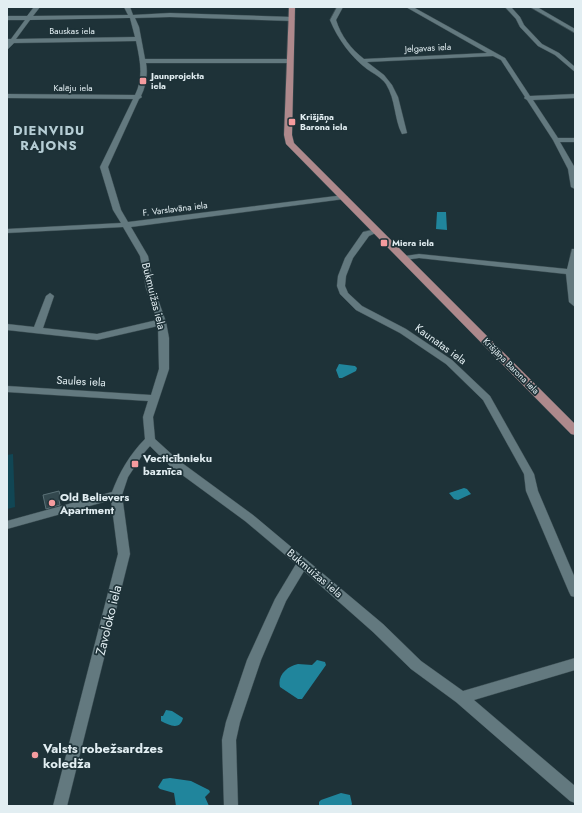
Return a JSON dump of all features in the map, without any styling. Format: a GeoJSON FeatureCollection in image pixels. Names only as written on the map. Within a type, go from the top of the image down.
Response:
{"type":"FeatureCollection","features":[{"type":"Feature","properties":{"kind":"main road","name":"Krišjāņa Barona iela"},"geometry":{"type":"LineString","coordinates":[[292,7],[289,61],[291,82],[289,142],[575,430]]}},
{"type":"Feature","properties":{"kind":"street"},"geometry":{"type":"LineString","coordinates":[[7,48],[14,41],[38,7]]}},
{"type":"Feature","properties":{"kind":"street","name":"Bukmuižas iela"},"geometry":{"type":"LineString","coordinates":[[126,7],[136,27],[142,61],[143,78],[139,97],[107,158],[104,167],[117,210],[144,256],[150,288],[162,322],[164,338],[164,369],[148,417],[150,440],[174,463],[249,518],[303,563],[378,628],[416,665],[461,698],[575,796]]}},
{"type":"Feature","properties":{"kind":"street"},"geometry":{"type":"LineString","coordinates":[[340,7],[333,20],[335,28],[366,66],[384,78],[393,95],[404,133]]}},
{"type":"Feature","properties":{"kind":"street"},"geometry":{"type":"LineString","coordinates":[[409,7],[503,59],[527,98],[556,140],[572,169],[575,187]]}},
{"type":"Feature","properties":{"kind":"street"},"geometry":{"type":"LineString","coordinates":[[508,7],[518,18],[522,26],[540,45],[557,54],[575,70]]}},
{"type":"Feature","properties":{"kind":"street"},"geometry":{"type":"LineString","coordinates":[[533,7],[575,31]]}},
{"type":"Feature","properties":{"kind":"street"},"geometry":{"type":"LineString","coordinates":[[7,18],[183,15],[292,19]]}},
{"type":"Feature","properties":{"kind":"street","name":"Bauskas iela"},"geometry":{"type":"LineString","coordinates":[[7,41],[138,39]]}},
{"type":"Feature","properties":{"kind":"street","name":"Jelgavas iela"},"geometry":{"type":"LineString","coordinates":[[363,61],[447,54],[494,54]]}},
{"type":"Feature","properties":{"kind":"street"},"geometry":{"type":"LineString","coordinates":[[142,61],[289,61]]}},
{"type":"Feature","properties":{"kind":"street","name":"Kalēju iela"},"geometry":{"type":"LineString","coordinates":[[7,96],[139,97]]}},
{"type":"Feature","properties":{"kind":"street"},"geometry":{"type":"LineString","coordinates":[[527,98],[575,96]]}},
{"type":"Feature","properties":{"kind":"street"},"geometry":{"type":"LineString","coordinates":[[556,140],[575,140]]}},
{"type":"Feature","properties":{"kind":"street","name":"F. Varslavāna iela"},"geometry":{"type":"LineString","coordinates":[[7,231],[126,225],[344,197]]}},
{"type":"Feature","properties":{"kind":"street","name":"Kaunatas iela"},"geometry":{"type":"LineString","coordinates":[[376,231],[366,234],[349,258],[341,279],[341,286],[344,294],[359,308],[402,331],[449,362],[487,398],[529,474],[532,491],[575,592]]}},
{"type":"Feature","properties":{"kind":"street"},"geometry":{"type":"LineString","coordinates":[[575,251],[570,272],[575,304]]}},
{"type":"Feature","properties":{"kind":"street"},"geometry":{"type":"LineString","coordinates":[[405,258],[419,256],[570,272]]}},
{"type":"Feature","properties":{"kind":"street"},"geometry":{"type":"LineString","coordinates":[[38,330],[50,296]]}},
{"type":"Feature","properties":{"kind":"street"},"geometry":{"type":"LineString","coordinates":[[7,327],[97,337],[162,322]]}},
{"type":"Feature","properties":{"kind":"street","name":"Saules iela"},"geometry":{"type":"LineString","coordinates":[[7,389],[154,398]]}},
{"type":"Feature","properties":{"kind":"street","name":"Zavoloko iela"},"geometry":{"type":"LineString","coordinates":[[60,806],[124,554],[116,495],[123,477],[139,451],[150,440]]}},
{"type":"Feature","properties":{"kind":"street"},"geometry":{"type":"LineString","coordinates":[[7,525],[116,495]]}},
{"type":"Feature","properties":{"kind":"street"},"geometry":{"type":"LineString","coordinates":[[231,806],[230,740],[232,722],[254,660],[281,599],[303,563]]}},
{"type":"Feature","properties":{"kind":"street"},"geometry":{"type":"LineString","coordinates":[[461,698],[575,664]]}},
{"type":"Feature","properties":{"kind":"shaded area"},"geometry":{"type":"Polygon","coordinates":[[[437,212],[446,212],[447,230],[436,229],[437,212]]]}},
{"type":"Feature","properties":{"kind":"shaded area"},"geometry":{"type":"Polygon","coordinates":[[[339,364],[355,366],[357,368],[356,371],[339,378],[336,370],[339,364]]]}},
{"type":"Feature","properties":{"kind":"shaded area"},"geometry":{"type":"Polygon","coordinates":[[[13,454],[15,507],[7,509],[7,455],[13,454]]]}},
{"type":"Feature","properties":{"kind":"shaded area"},"geometry":{"type":"Polygon","coordinates":[[[464,488],[471,494],[458,500],[454,499],[449,493],[464,488]]]}},
{"type":"Feature","properties":{"kind":"shaded area"},"geometry":{"type":"Polygon","coordinates":[[[317,660],[325,662],[326,665],[302,699],[298,699],[280,687],[279,683],[281,675],[287,669],[298,664],[312,665],[317,660]]]}},
{"type":"Feature","properties":{"kind":"shaded area"},"geometry":{"type":"Polygon","coordinates":[[[166,710],[172,711],[183,718],[182,722],[177,726],[174,726],[161,721],[161,716],[163,716],[166,710]]]}},
{"type":"Feature","properties":{"kind":"shaded area"},"geometry":{"type":"Polygon","coordinates":[[[170,778],[191,781],[209,790],[210,792],[205,797],[209,806],[176,806],[174,793],[158,787],[163,779],[170,778]]]}},
{"type":"Feature","properties":{"kind":"shaded area"},"geometry":{"type":"Polygon","coordinates":[[[341,793],[350,795],[351,806],[319,806],[319,802],[321,800],[341,793]]]}},
{"type":"Feature","properties":{"kind":"building","name":"Old Believers Apartment"},"geometry":{"type":"Polygon","coordinates":[[[59,491],[61,499],[59,500],[60,505],[46,509],[43,495],[59,491]]]}},
{"type":"Feature","properties":{"kind":"place","name":"Jaunprojekta iela"},"geometry":{"type":"Point","coordinates":[143,81]}},
{"type":"Feature","properties":{"kind":"place","name":"Krišjāņa Barona iela"},"geometry":{"type":"Point","coordinates":[292,122]}},
{"type":"Feature","properties":{"kind":"place","name":"Miera iela"},"geometry":{"type":"Point","coordinates":[384,243]}},
{"type":"Feature","properties":{"kind":"place","name":"Vecticībnieku baznīca"},"geometry":{"type":"Point","coordinates":[135,464]}},
{"type":"Feature","properties":{"kind":"place","name":"Old Believers Apartment"},"geometry":{"type":"Point","coordinates":[52,503]}},
{"type":"Feature","properties":{"kind":"place","name":"Valsts robežsardzes koledža"},"geometry":{"type":"Point","coordinates":[35,755]}},
{"type":"Feature","properties":{"kind":"district","name":"DIENVIDU RAJONS"},"geometry":{"type":"Point","coordinates":[49,138]}}]}
